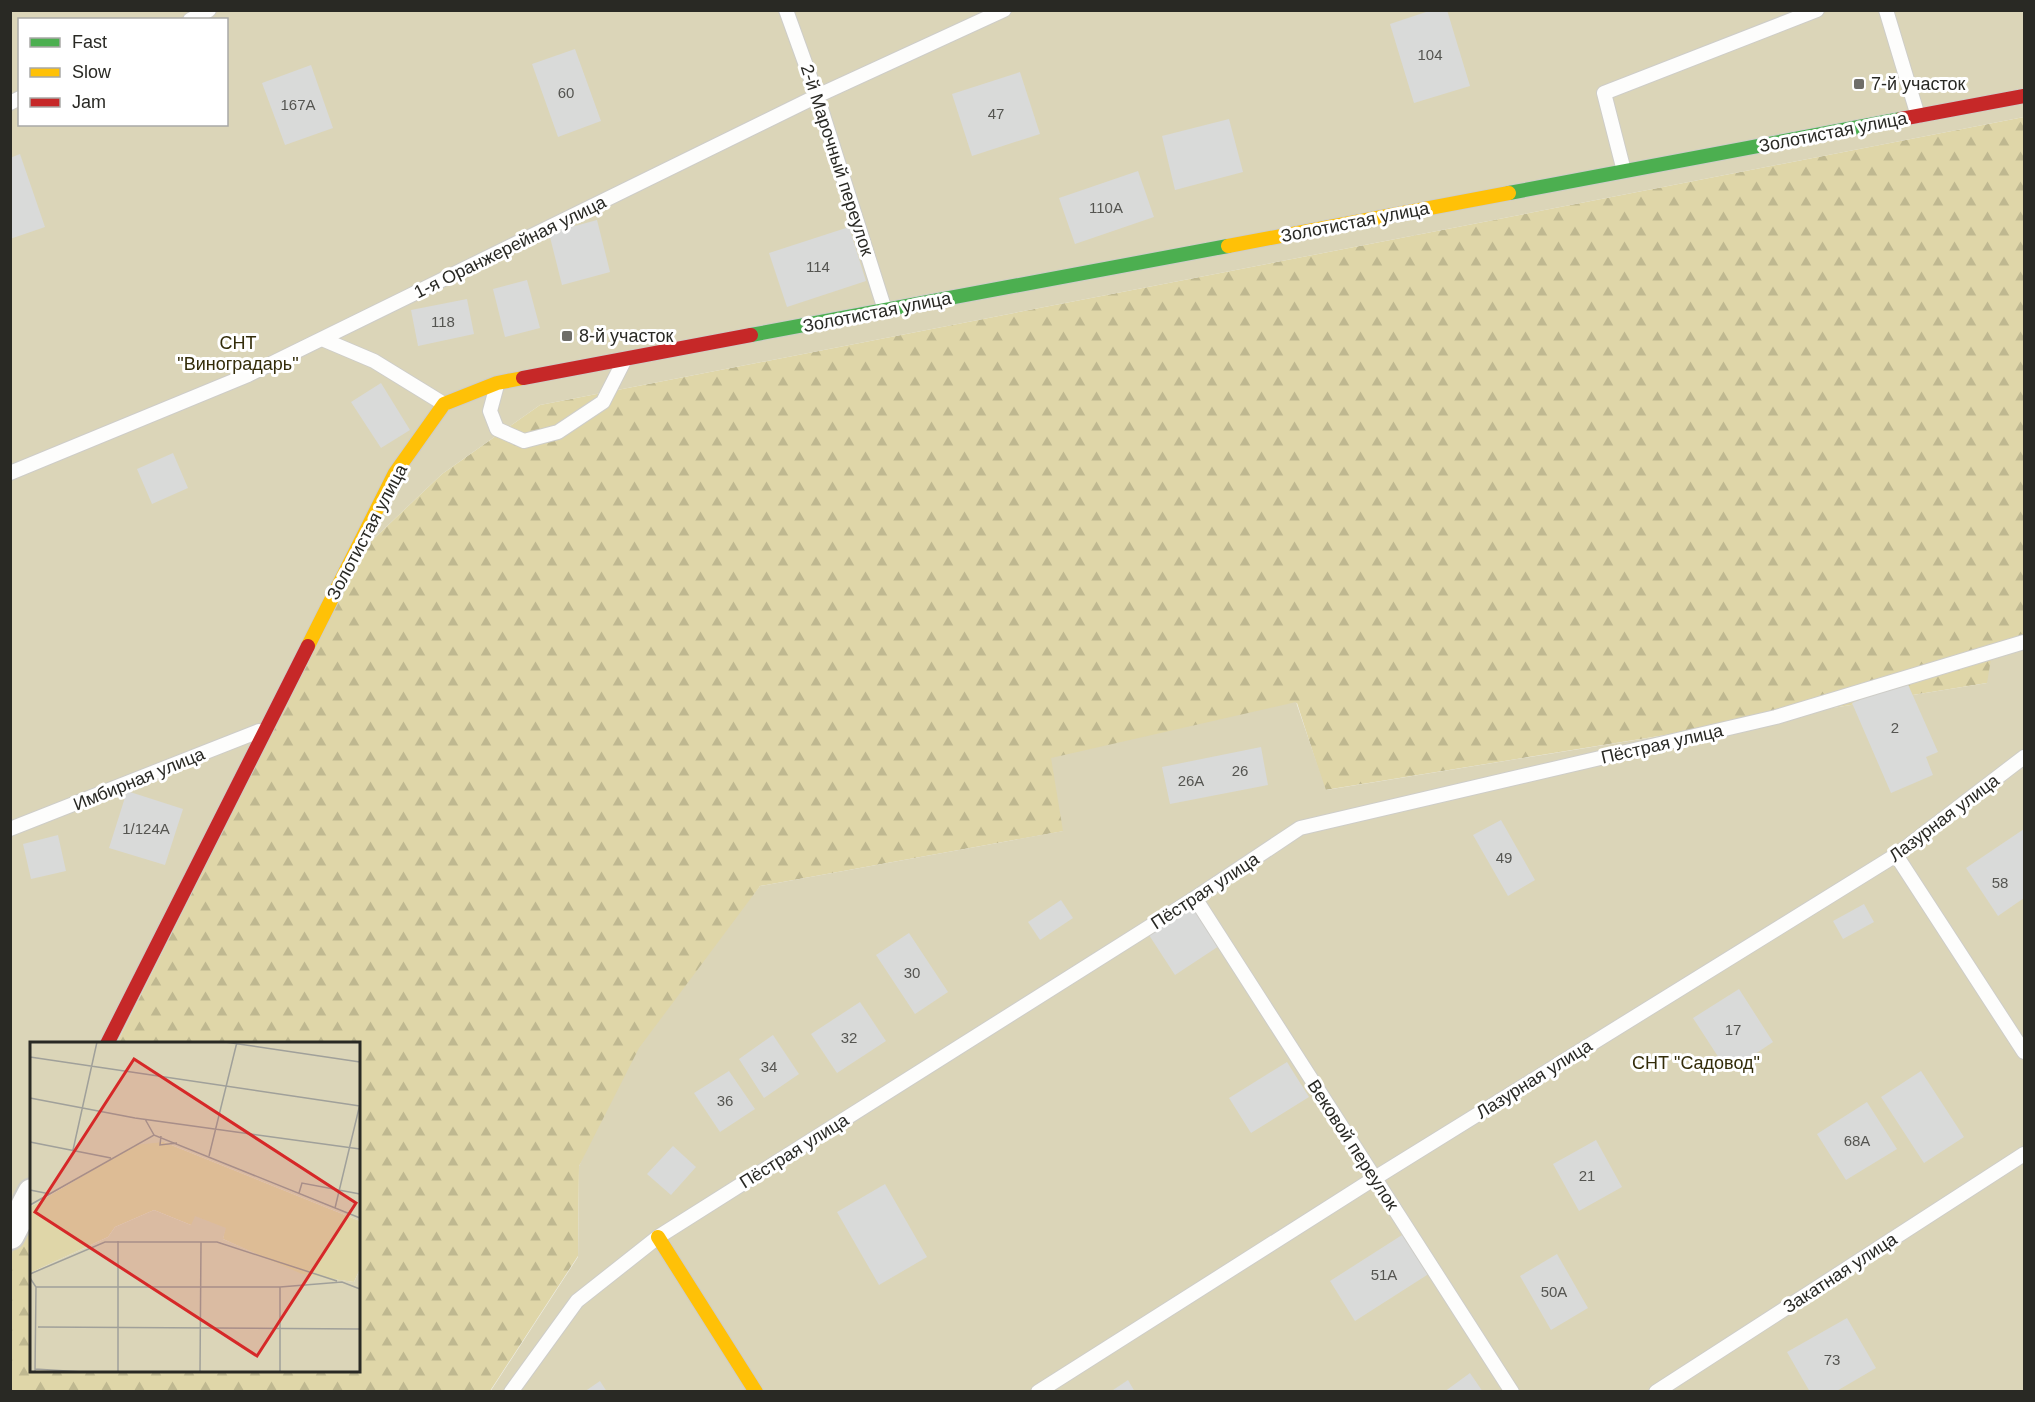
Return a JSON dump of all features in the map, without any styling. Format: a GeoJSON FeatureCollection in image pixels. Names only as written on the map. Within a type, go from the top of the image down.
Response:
{"type":"FeatureCollection","features":[{"type":"Feature","properties":{"kind":"street","name":"Золотистая улица"},"geometry":{"type":"LineString","coordinates":[[108,1042],[395,473],[444,404],[497,383],[2025,96]]}},
{"type":"Feature","properties":{"kind":"street"},"geometry":{"type":"LineString","coordinates":[[13,1225],[30,1196]]}},
{"type":"Feature","properties":{"kind":"street"},"geometry":{"type":"LineString","coordinates":[[658,1237],[756,1392]]}},
{"type":"Feature","properties":{"kind":"lane"},"geometry":{"type":"LineString","coordinates":[[194,18],[209,10]]}},
{"type":"Feature","properties":{"kind":"lane","name":"2-й Марочный переулок"},"geometry":{"type":"LineString","coordinates":[[786,10],[817,96],[885,310]]}},
{"type":"Feature","properties":{"kind":"lane","name":"1-я Оранжерейная улица"},"geometry":{"type":"LineString","coordinates":[[10,473],[248,375],[817,96],[1004,10]]}},
{"type":"Feature","properties":{"kind":"lane"},"geometry":{"type":"LineString","coordinates":[[1624,171],[1604,93],[1817,10]]}},
{"type":"Feature","properties":{"kind":"lane"},"geometry":{"type":"LineString","coordinates":[[1886,10],[1918,116]]}},
{"type":"Feature","properties":{"kind":"lane"},"geometry":{"type":"LineString","coordinates":[[322,339],[374,361],[444,404]]}},
{"type":"Feature","properties":{"kind":"lane"},"geometry":{"type":"LineString","coordinates":[[497,383],[490,411],[497,429],[524,441],[558,432],[603,402],[625,359]]}},
{"type":"Feature","properties":{"kind":"lane","name":"Пёстрая улица"},"geometry":{"type":"LineString","coordinates":[[511,1392],[577,1301],[658,1237],[1194,898],[1300,828],[1776,717],[2025,642]]}},
{"type":"Feature","properties":{"kind":"lane","name":"Имбирная улица"},"geometry":{"type":"LineString","coordinates":[[10,829],[267,728]]}},
{"type":"Feature","properties":{"kind":"lane","name":"Лазурная улица"},"geometry":{"type":"LineString","coordinates":[[1038,1392],[1375,1178],[1896,855],[2025,758]]}},
{"type":"Feature","properties":{"kind":"lane"},"geometry":{"type":"LineString","coordinates":[[1896,855],[2025,1052]]}},
{"type":"Feature","properties":{"kind":"lane","name":"Вековой переулок"},"geometry":{"type":"LineString","coordinates":[[1194,898],[1512,1392]]}},
{"type":"Feature","properties":{"kind":"lane","name":"Закатная улица"},"geometry":{"type":"LineString","coordinates":[[1656,1392],[2025,1154]]}},
{"type":"Feature","properties":{"kind":"green space","name":"СНТ \"Виноградарь\""},"geometry":{"type":"Polygon","coordinates":[[[11,11],[2024,11],[2024,117],[540,405],[442,474],[364,548],[117,1042],[30,1042],[30,1216],[11,1256],[11,11]]]}},
{"type":"Feature","properties":{"kind":"green space"},"geometry":{"type":"Polygon","coordinates":[[[2024,117],[2024,646],[1987,683],[1325,790],[1297,703],[1064,831],[760,886],[579,1166],[578,1256],[490,1391],[11,1391],[10,1256],[30,1216],[30,1372],[360,1372],[360,1042],[117,1042],[364,548],[442,474],[540,405],[2024,117]]]}},
{"type":"Feature","properties":{"kind":"green space","name":"СНТ \"Садовод\""},"geometry":{"type":"Polygon","coordinates":[[[2024,646],[2024,1391],[490,1392],[578,1257],[579,1166],[639,1048],[760,886],[1063,831],[1051,758],[1296,702],[1326,790],[1987,683],[1991,659],[2024,646]]]}},
{"type":"Feature","properties":{"kind":"building"},"geometry":{"type":"Polygon","coordinates":[[[1432,10],[1447,10],[1470,86],[1414,103],[1390,24],[1432,10]]]}},
{"type":"Feature","properties":{"kind":"building"},"geometry":{"type":"Polygon","coordinates":[[[575,49],[601,121],[558,137],[532,64],[575,49]]]}},
{"type":"Feature","properties":{"kind":"building"},"geometry":{"type":"Polygon","coordinates":[[[311,65],[333,128],[285,145],[262,83],[311,65]]]}},
{"type":"Feature","properties":{"kind":"building"},"geometry":{"type":"Polygon","coordinates":[[[1020,72],[1040,134],[972,156],[952,94],[1020,72]]]}},
{"type":"Feature","properties":{"kind":"building"},"geometry":{"type":"Polygon","coordinates":[[[1229,119],[1243,172],[1175,190],[1162,136],[1229,119]]]}},
{"type":"Feature","properties":{"kind":"building"},"geometry":{"type":"Polygon","coordinates":[[[20,154],[45,227],[10,239],[10,158],[20,154]]]}},
{"type":"Feature","properties":{"kind":"building"},"geometry":{"type":"Polygon","coordinates":[[[1138,171],[1154,217],[1075,244],[1059,198],[1138,171]]]}},
{"type":"Feature","properties":{"kind":"building"},"geometry":{"type":"Polygon","coordinates":[[[597,220],[610,272],[562,285],[549,233],[597,220]]]}},
{"type":"Feature","properties":{"kind":"building"},"geometry":{"type":"Polygon","coordinates":[[[849,227],[866,281],[787,307],[769,253],[849,227]]]}},
{"type":"Feature","properties":{"kind":"building"},"geometry":{"type":"Polygon","coordinates":[[[527,280],[540,328],[505,337],[493,289],[527,280]]]}},
{"type":"Feature","properties":{"kind":"building"},"geometry":{"type":"Polygon","coordinates":[[[467,299],[474,334],[418,346],[411,310],[467,299]]]}},
{"type":"Feature","properties":{"kind":"building"},"geometry":{"type":"Polygon","coordinates":[[[381,383],[410,430],[381,448],[351,402],[381,383]]]}},
{"type":"Feature","properties":{"kind":"building"},"geometry":{"type":"Polygon","coordinates":[[[173,453],[188,488],[152,504],[137,469],[173,453]]]}},
{"type":"Feature","properties":{"kind":"building"},"geometry":{"type":"Polygon","coordinates":[[[1906,680],[1938,752],[1926,757],[1933,775],[1891,793],[1852,703],[1906,680]]]}},
{"type":"Feature","properties":{"kind":"building"},"geometry":{"type":"Polygon","coordinates":[[[1261,747],[1268,785],[1170,804],[1162,767],[1261,747]]]}},
{"type":"Feature","properties":{"kind":"building"},"geometry":{"type":"Polygon","coordinates":[[[127,791],[183,809],[165,865],[109,848],[127,791]]]}},
{"type":"Feature","properties":{"kind":"building"},"geometry":{"type":"Polygon","coordinates":[[[1501,820],[1535,880],[1508,896],[1473,835],[1501,820]]]}},
{"type":"Feature","properties":{"kind":"building"},"geometry":{"type":"Polygon","coordinates":[[[2024,829],[2024,898],[1998,916],[1966,868],[2024,829]]]}},
{"type":"Feature","properties":{"kind":"building"},"geometry":{"type":"Polygon","coordinates":[[[58,835],[66,871],[31,879],[23,844],[58,835]]]}},
{"type":"Feature","properties":{"kind":"building"},"geometry":{"type":"Polygon","coordinates":[[[1061,900],[1073,918],[1040,940],[1028,922],[1061,900]]]}},
{"type":"Feature","properties":{"kind":"building"},"geometry":{"type":"Polygon","coordinates":[[[1864,904],[1874,922],[1843,939],[1833,921],[1864,904]]]}},
{"type":"Feature","properties":{"kind":"building"},"geometry":{"type":"Polygon","coordinates":[[[1193,906],[1219,946],[1175,975],[1149,935],[1193,906]]]}},
{"type":"Feature","properties":{"kind":"building"},"geometry":{"type":"Polygon","coordinates":[[[909,933],[948,992],[915,1014],[876,955],[909,933]]]}},
{"type":"Feature","properties":{"kind":"building"},"geometry":{"type":"Polygon","coordinates":[[[1739,989],[1773,1042],[1728,1072],[1693,1018],[1739,989]]]}},
{"type":"Feature","properties":{"kind":"building"},"geometry":{"type":"Polygon","coordinates":[[[860,1002],[886,1041],[837,1073],[811,1034],[860,1002]]]}},
{"type":"Feature","properties":{"kind":"building"},"geometry":{"type":"Polygon","coordinates":[[[773,1035],[799,1074],[764,1098],[739,1059],[773,1035]]]}},
{"type":"Feature","properties":{"kind":"building"},"geometry":{"type":"Polygon","coordinates":[[[1287,1062],[1309,1097],[1251,1133],[1229,1098],[1287,1062]]]}},
{"type":"Feature","properties":{"kind":"building"},"geometry":{"type":"Polygon","coordinates":[[[729,1071],[755,1109],[720,1132],[694,1093],[729,1071]]]}},
{"type":"Feature","properties":{"kind":"building"},"geometry":{"type":"Polygon","coordinates":[[[1921,1071],[1964,1137],[1924,1163],[1881,1097],[1921,1071]]]}},
{"type":"Feature","properties":{"kind":"building"},"geometry":{"type":"Polygon","coordinates":[[[1867,1102],[1897,1149],[1846,1180],[1817,1134],[1867,1102]]]}},
{"type":"Feature","properties":{"kind":"building"},"geometry":{"type":"Polygon","coordinates":[[[1596,1140],[1622,1187],[1579,1211],[1553,1164],[1596,1140]]]}},
{"type":"Feature","properties":{"kind":"building"},"geometry":{"type":"Polygon","coordinates":[[[673,1146],[696,1167],[671,1195],[647,1174],[673,1146]]]}},
{"type":"Feature","properties":{"kind":"building"},"geometry":{"type":"Polygon","coordinates":[[[885,1184],[927,1257],[879,1285],[837,1212],[885,1184]]]}},
{"type":"Feature","properties":{"kind":"building"},"geometry":{"type":"Polygon","coordinates":[[[1413,1228],[1438,1268],[1355,1321],[1330,1281],[1413,1228]]]}},
{"type":"Feature","properties":{"kind":"building"},"geometry":{"type":"Polygon","coordinates":[[[1557,1254],[1588,1308],[1551,1330],[1520,1276],[1557,1254]]]}},
{"type":"Feature","properties":{"kind":"building"},"geometry":{"type":"Polygon","coordinates":[[[1847,1318],[1876,1368],[1835,1392],[1810,1392],[1787,1352],[1847,1318]]]}},
{"type":"Feature","properties":{"kind":"building"},"geometry":{"type":"Polygon","coordinates":[[[1470,1373],[1483,1392],[1444,1392],[1470,1373]]]}},
{"type":"Feature","properties":{"kind":"building"},"geometry":{"type":"Polygon","coordinates":[[[1128,1380],[1135,1392],[1110,1392],[1128,1380]]]}},
{"type":"Feature","properties":{"kind":"building"},"geometry":{"type":"Polygon","coordinates":[[[600,1381],[607,1392],[584,1392],[600,1381]]]}},
{"type":"Feature","properties":{"kind":"traffic: fast"},"geometry":{"type":"LineString","coordinates":[[1509,193],[1901,119]]}},
{"type":"Feature","properties":{"kind":"traffic: fast"},"geometry":{"type":"LineString","coordinates":[[751,335],[1228,246]]}},
{"type":"Feature","properties":{"kind":"traffic: slow"},"geometry":{"type":"LineString","coordinates":[[1228,246],[1509,193]]}},
{"type":"Feature","properties":{"kind":"traffic: slow"},"geometry":{"type":"LineString","coordinates":[[308,646],[395,473],[444,404],[497,383],[523,378]]}},
{"type":"Feature","properties":{"kind":"traffic: slow"},"geometry":{"type":"LineString","coordinates":[[658,1237],[756,1392]]}},
{"type":"Feature","properties":{"kind":"traffic: jam"},"geometry":{"type":"LineString","coordinates":[[1901,119],[2024,96]]}},
{"type":"Feature","properties":{"kind":"traffic: jam"},"geometry":{"type":"LineString","coordinates":[[523,378],[751,335]]}},
{"type":"Feature","properties":{"kind":"traffic: jam"},"geometry":{"type":"LineString","coordinates":[[108,1042],[308,646]]}},
{"type":"Feature","properties":{"kind":"place","name":"7-й участок"},"geometry":{"type":"Point","coordinates":[1859,84]}},
{"type":"Feature","properties":{"kind":"place","name":"8-й участок"},"geometry":{"type":"Point","coordinates":[567,336]}}]}
